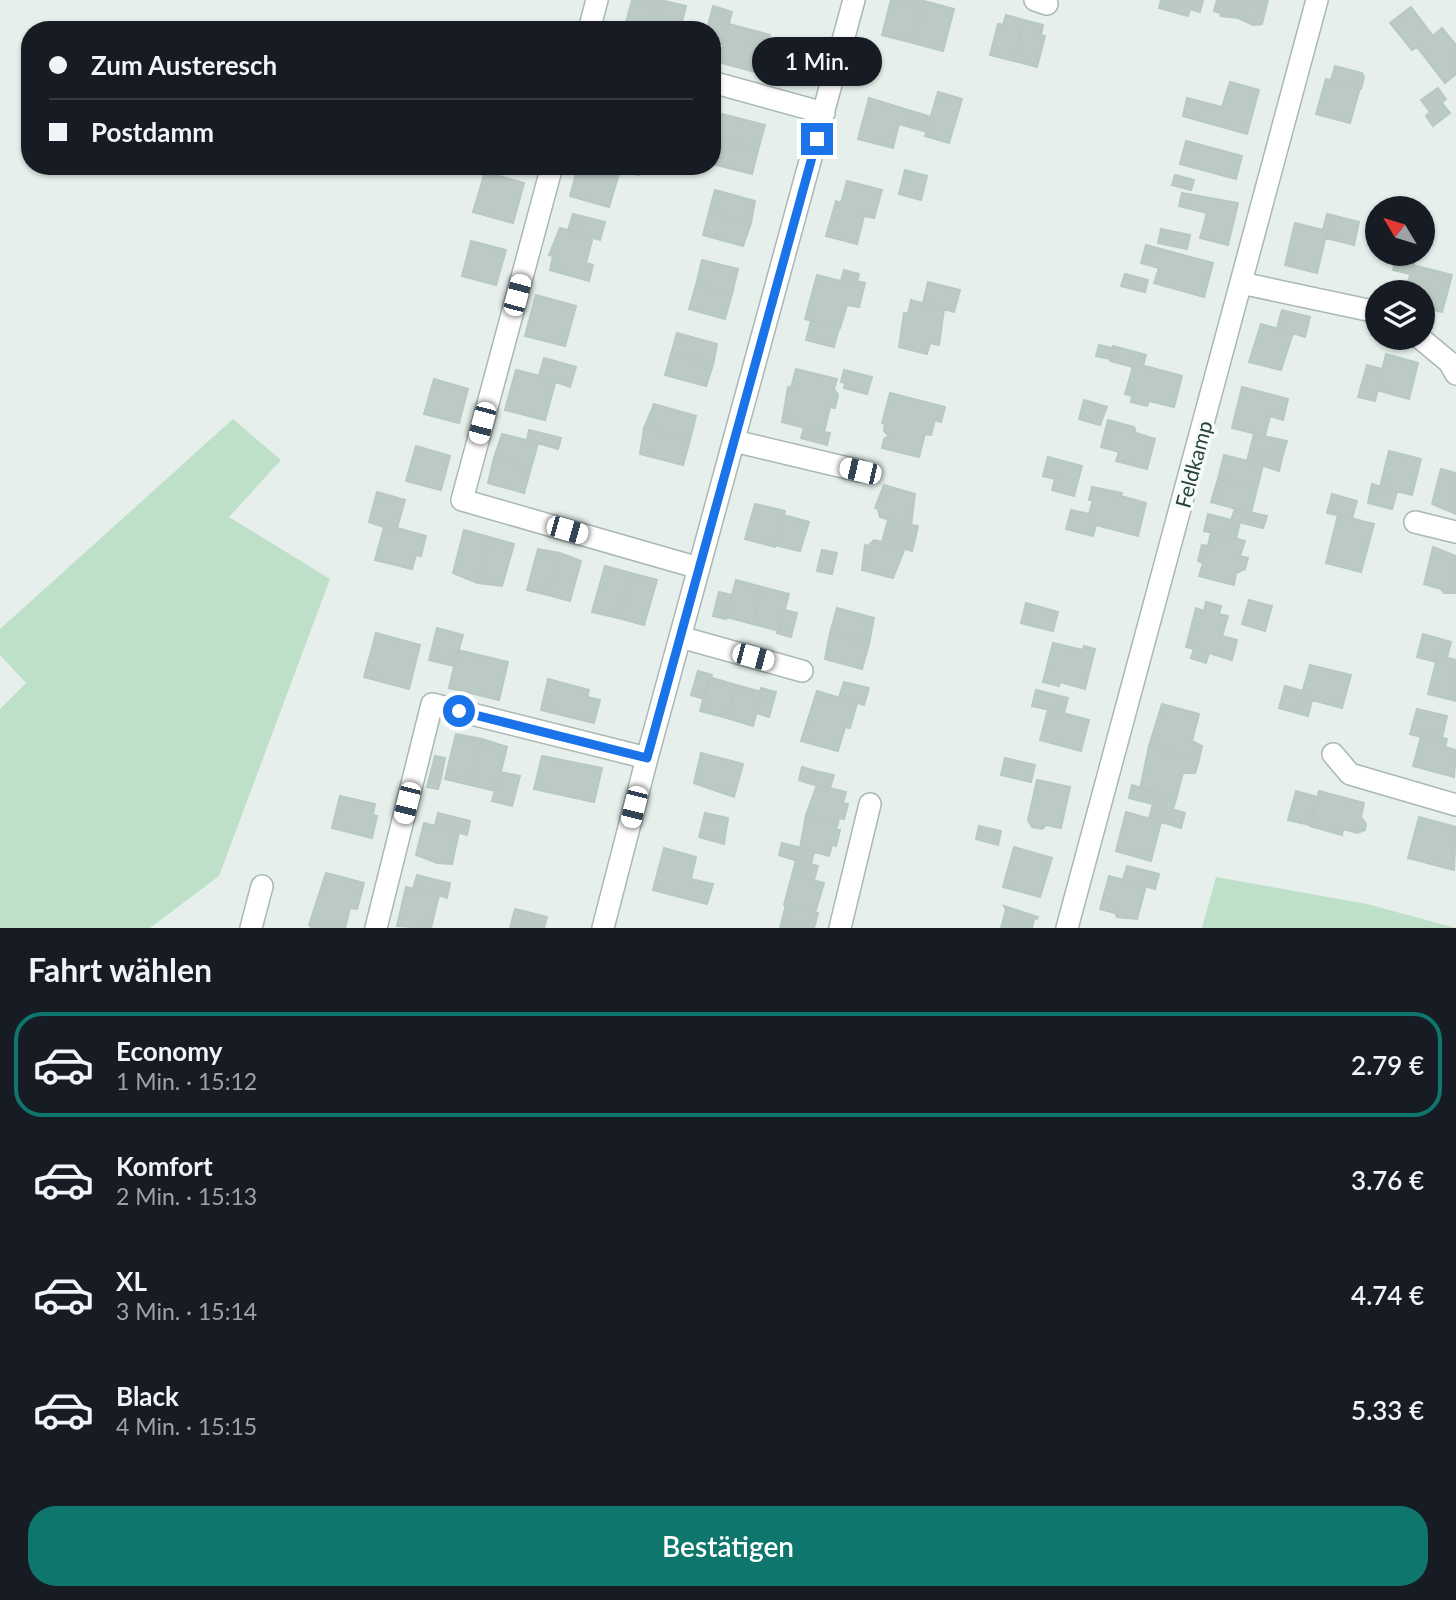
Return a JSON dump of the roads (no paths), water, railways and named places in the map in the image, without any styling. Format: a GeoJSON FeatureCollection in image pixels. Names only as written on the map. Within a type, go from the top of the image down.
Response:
{"type":"FeatureCollection","features":[{"type":"Feature","properties":{"kind":"street"},"geometry":{"type":"LineString","coordinates":[[591,21],[597,0]]}},
{"type":"Feature","properties":{"kind":"street"},"geometry":{"type":"LineString","coordinates":[[603,928],[855,0]]}},
{"type":"Feature","properties":{"kind":"street","name":"Feldkamp"},"geometry":{"type":"LineString","coordinates":[[1067,928],[1317,0]]}},
{"type":"Feature","properties":{"kind":"street"},"geometry":{"type":"LineString","coordinates":[[721,84],[824,113]]}},
{"type":"Feature","properties":{"kind":"street"},"geometry":{"type":"LineString","coordinates":[[550,175],[461,500],[699,568]]}},
{"type":"Feature","properties":{"kind":"street"},"geometry":{"type":"LineString","coordinates":[[1241,284],[1365,310]]}},
{"type":"Feature","properties":{"kind":"street"},"geometry":{"type":"LineString","coordinates":[[1434,350],[1449,362],[1456,374]]}},
{"type":"Feature","properties":{"kind":"street"},"geometry":{"type":"LineString","coordinates":[[734,441],[860,471]]}},
{"type":"Feature","properties":{"kind":"street"},"geometry":{"type":"LineString","coordinates":[[1415,522],[1456,532]]}},
{"type":"Feature","properties":{"kind":"street"},"geometry":{"type":"LineString","coordinates":[[680,637],[802,671]]}},
{"type":"Feature","properties":{"kind":"street"},"geometry":{"type":"LineString","coordinates":[[376,928],[432,704],[647,758]]}},
{"type":"Feature","properties":{"kind":"street"},"geometry":{"type":"LineString","coordinates":[[1333,754],[1350,774],[1456,805]]}},
{"type":"Feature","properties":{"kind":"street"},"geometry":{"type":"LineString","coordinates":[[840,928],[870,804]]}},
{"type":"Feature","properties":{"kind":"street"},"geometry":{"type":"LineString","coordinates":[[251,928],[262,886]]}}]}
